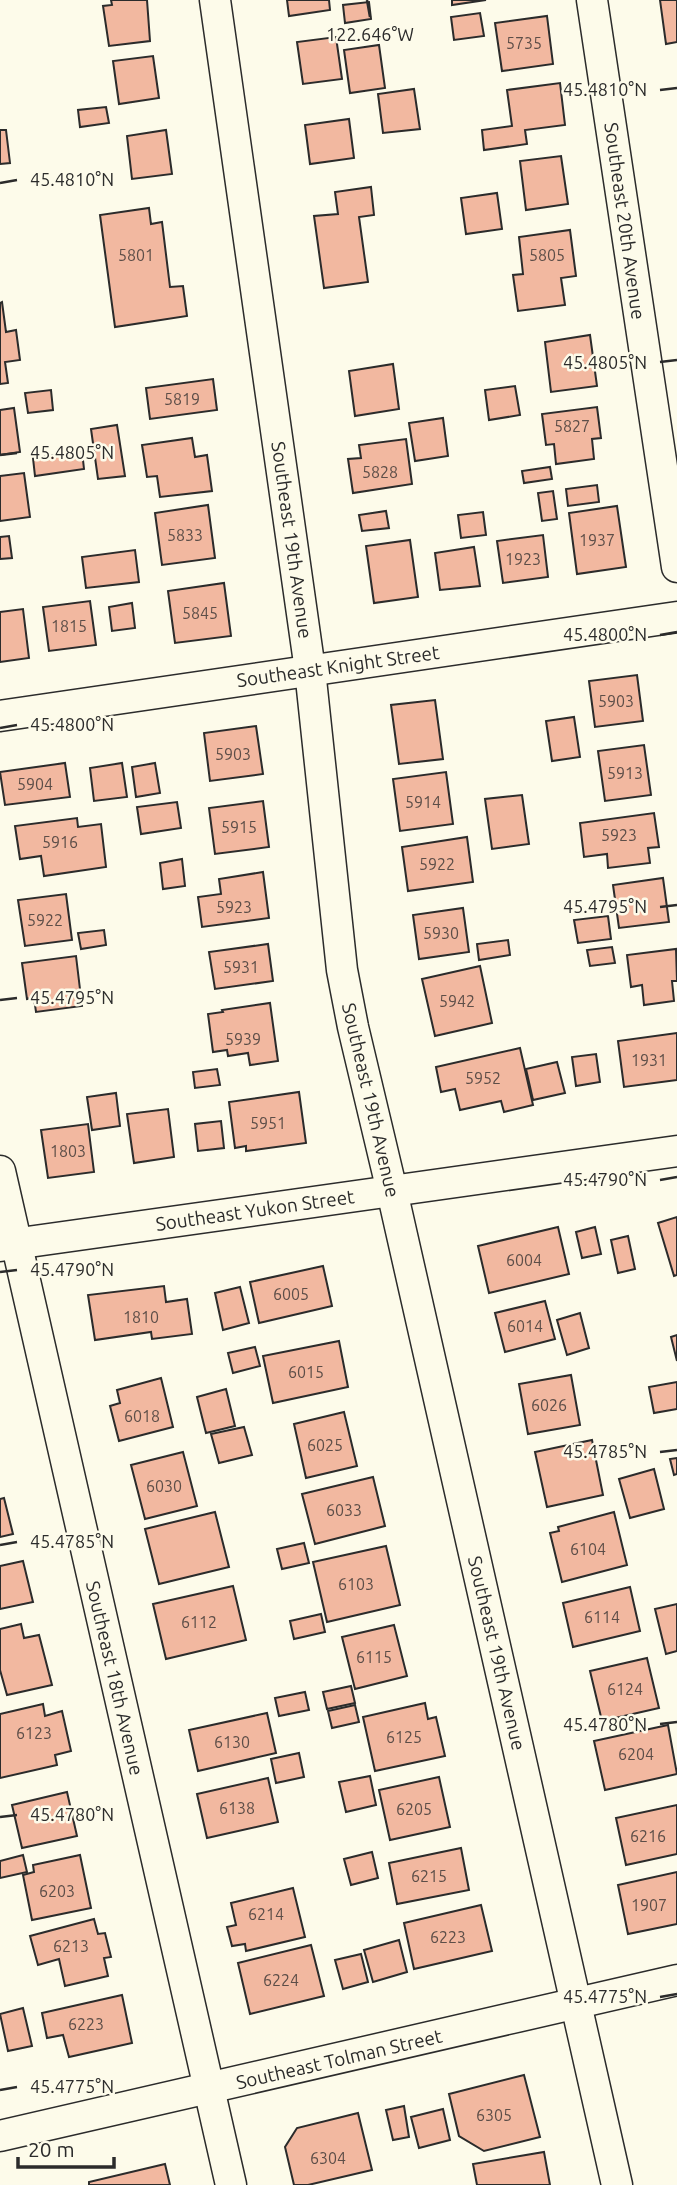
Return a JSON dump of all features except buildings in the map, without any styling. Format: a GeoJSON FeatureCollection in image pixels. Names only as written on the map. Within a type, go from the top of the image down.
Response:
{"type":"FeatureCollection","features":[{"type":"Feature","properties":{"kind":"street","name":"Southeast 19th Avenue"},"geometry":{"type":"LineString","coordinates":[[215,0],[310,670],[342,970],[617,2185]]}},
{"type":"Feature","properties":{"kind":"street","name":"Southeast 20th Avenue"},"geometry":{"type":"LineString","coordinates":[[592,0],[677,567]]}},
{"type":"Feature","properties":{"kind":"street","name":"Southeast Knight Street"},"geometry":{"type":"LineString","coordinates":[[0,716],[677,617]]}},
{"type":"Feature","properties":{"kind":"street","name":"Southeast Yukon Street"},"geometry":{"type":"LineString","coordinates":[[8,1245],[677,1151]]}},
{"type":"Feature","properties":{"kind":"street","name":"Southeast 18th Avenue"},"geometry":{"type":"LineString","coordinates":[[0,1171],[8,1245],[231,2185]]}},
{"type":"Feature","properties":{"kind":"street","name":"Southeast Tolman Street"},"geometry":{"type":"LineString","coordinates":[[0,2136],[677,1980]]}}]}
